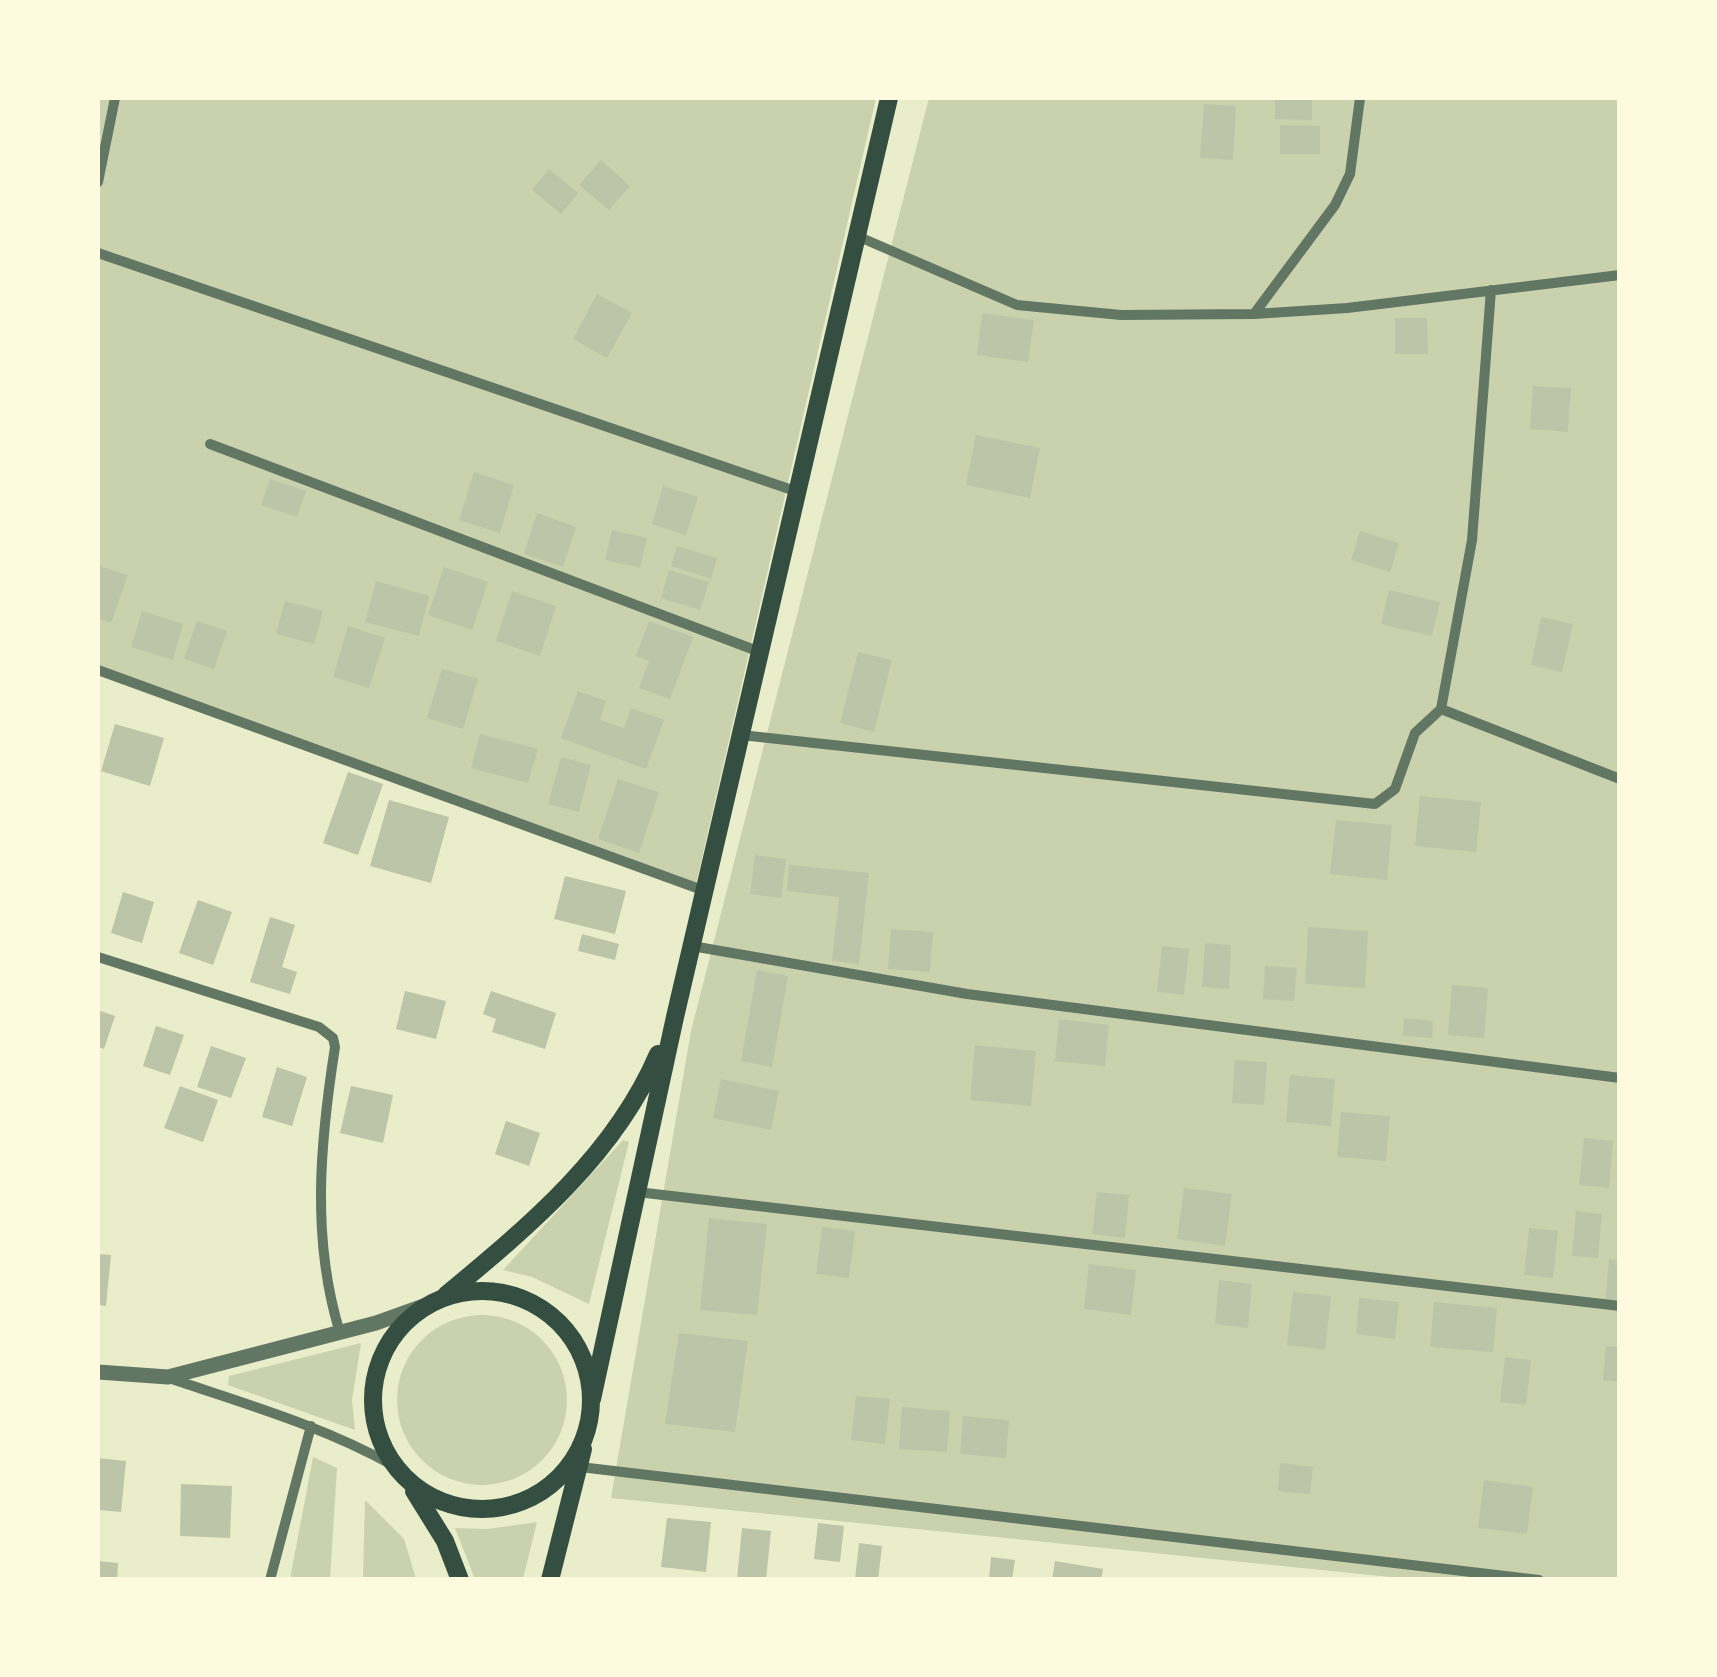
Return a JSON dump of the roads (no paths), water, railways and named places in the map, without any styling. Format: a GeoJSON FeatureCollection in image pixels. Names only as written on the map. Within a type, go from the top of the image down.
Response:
{"type":"FeatureCollection","features":[{"type":"Feature","properties":{"kind":"main road"},"geometry":{"type":"LineString","coordinates":[[550,1580],[580,1467],[675,1017],[889,98]]}},
{"type":"Feature","properties":{"kind":"main road"},"geometry":{"type":"LineString","coordinates":[[460,1580],[430,1512],[381,1443],[372,1400],[380,1358],[404,1322],[518,1235],[594,1157],[626,1116],[675,1017]]}},
{"type":"Feature","properties":{"kind":"main road"},"geometry":{"type":"LineString","coordinates":[[436,1301],[482,1290],[524,1298],[559,1322],[584,1358],[592,1400]]}},
{"type":"Feature","properties":{"kind":"main road"},"geometry":{"type":"LineString","coordinates":[[400,1472],[440,1502],[482,1510],[525,1502],[560,1478],[584,1442]]}},
{"type":"Feature","properties":{"kind":"street"},"geometry":{"type":"LineString","coordinates":[[98,182],[115,98]]}},
{"type":"Feature","properties":{"kind":"street"},"geometry":{"type":"LineString","coordinates":[[1254,314],[1334,205],[1350,174],[1360,98]]}},
{"type":"Feature","properties":{"kind":"street"},"geometry":{"type":"LineString","coordinates":[[857,236],[1017,305],[1121,316],[1347,308],[1620,275]]}},
{"type":"Feature","properties":{"kind":"street"},"geometry":{"type":"LineString","coordinates":[[98,253],[798,492]]}},
{"type":"Feature","properties":{"kind":"street"},"geometry":{"type":"LineString","coordinates":[[741,736],[1376,804],[1395,789],[1415,734],[1441,709],[1472,540],[1492,290]]}},
{"type":"Feature","properties":{"kind":"street"},"geometry":{"type":"LineString","coordinates":[[210,444],[760,652]]}},
{"type":"Feature","properties":{"kind":"street"},"geometry":{"type":"LineString","coordinates":[[98,670],[706,892]]}},
{"type":"Feature","properties":{"kind":"street"},"geometry":{"type":"LineString","coordinates":[[1441,709],[1620,779]]}},
{"type":"Feature","properties":{"kind":"street"},"geometry":{"type":"LineString","coordinates":[[692,946],[967,994],[1620,1078]]}},
{"type":"Feature","properties":{"kind":"street"},"geometry":{"type":"LineString","coordinates":[[98,957],[319,1028],[332,1038],[335,1047],[319,1196],[325,1270],[340,1333]]}},
{"type":"Feature","properties":{"kind":"street"},"geometry":{"type":"LineString","coordinates":[[637,1192],[1620,1306]]}},
{"type":"Feature","properties":{"kind":"street"},"geometry":{"type":"LineString","coordinates":[[168,1377],[340,1333],[436,1301]]}},
{"type":"Feature","properties":{"kind":"street"},"geometry":{"type":"LineString","coordinates":[[98,1372],[168,1377],[311,1426],[356,1445],[400,1472]]}},
{"type":"Feature","properties":{"kind":"street"},"geometry":{"type":"LineString","coordinates":[[270,1580],[311,1426]]}},
{"type":"Feature","properties":{"kind":"street"},"geometry":{"type":"LineString","coordinates":[[525,1502],[580,1467],[1538,1580]]}}]}
